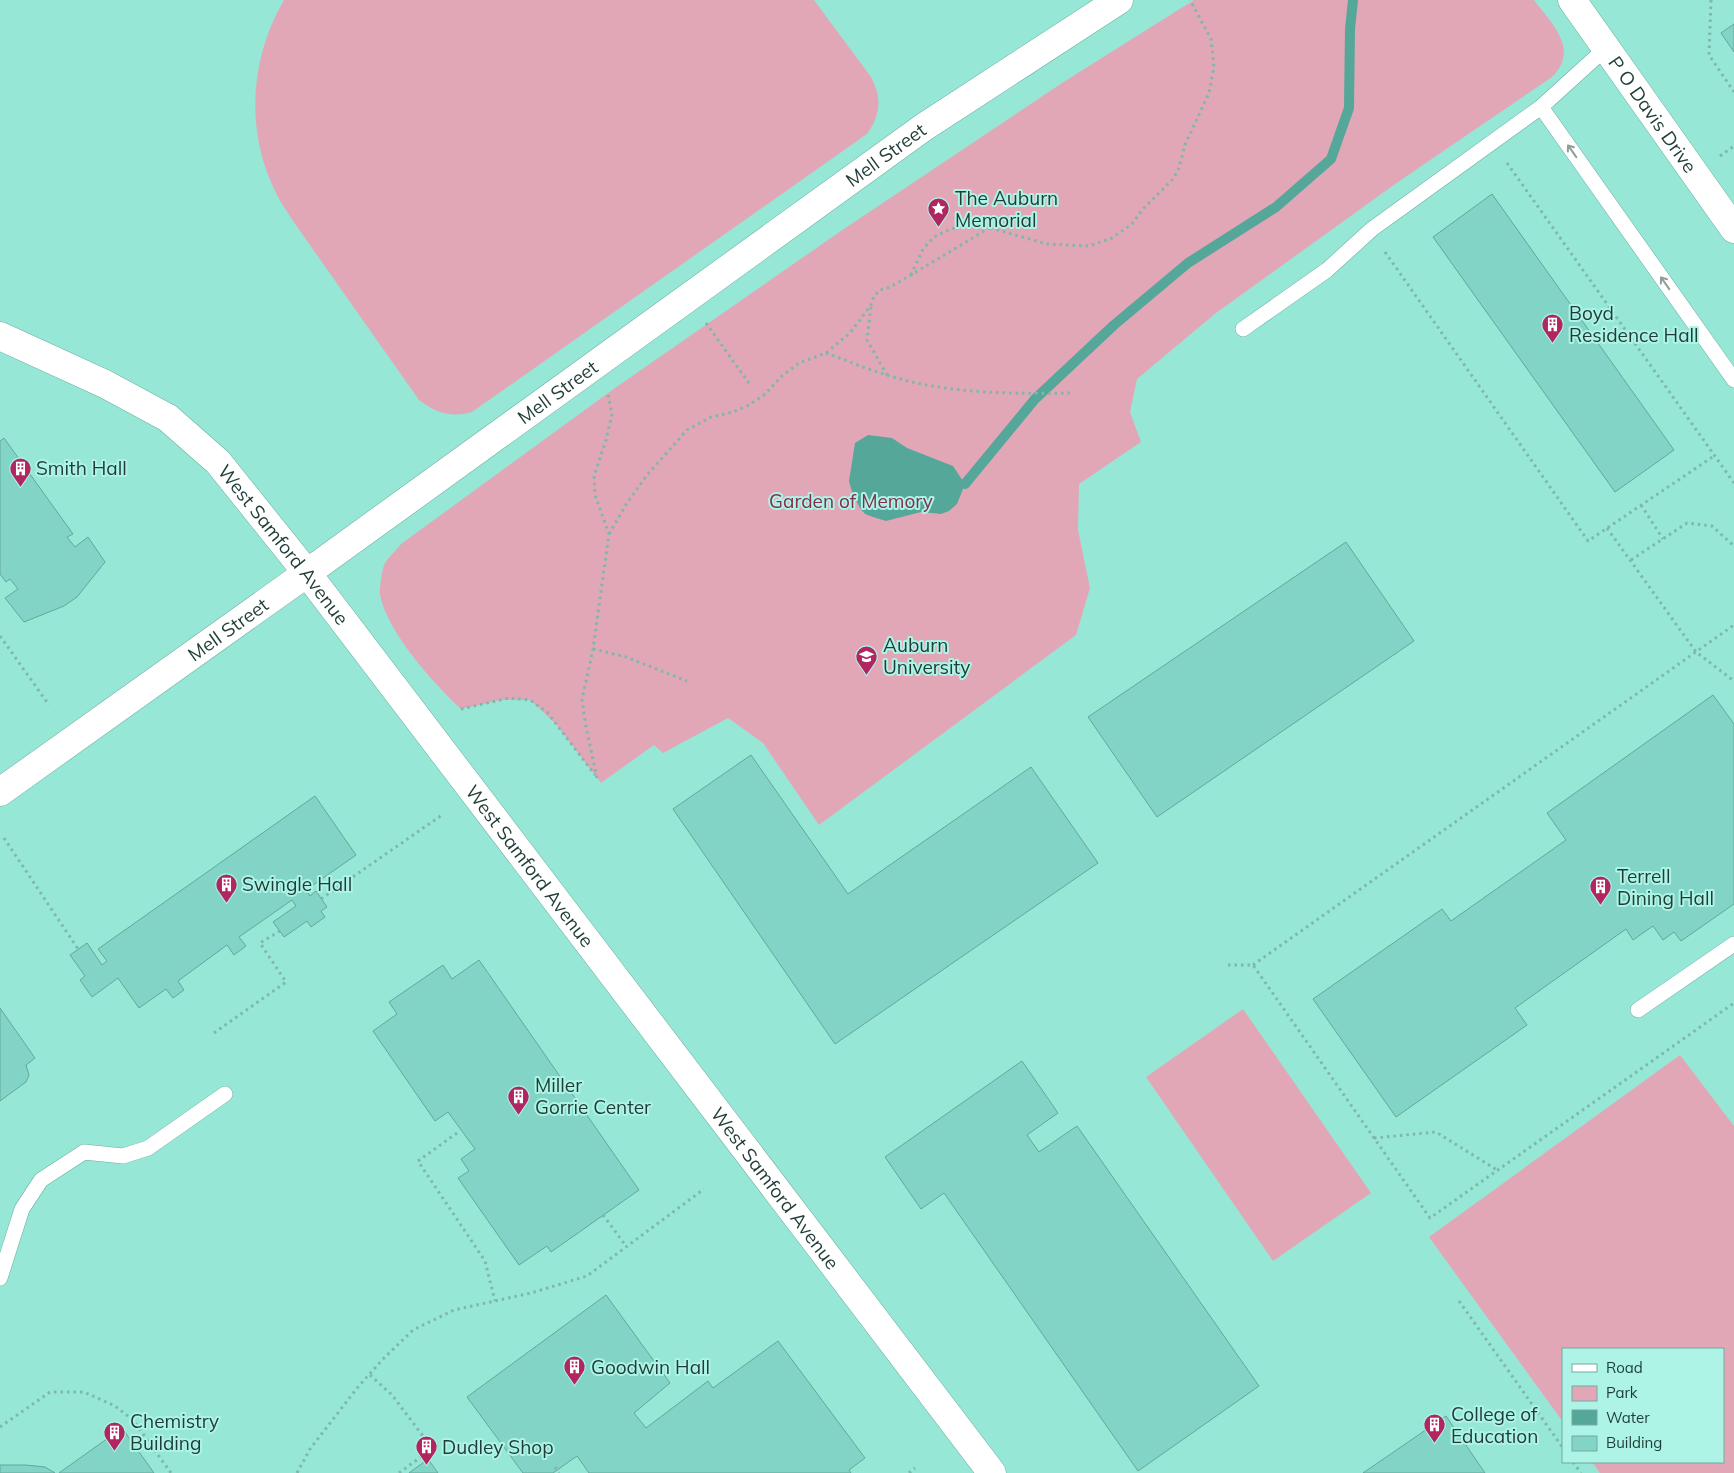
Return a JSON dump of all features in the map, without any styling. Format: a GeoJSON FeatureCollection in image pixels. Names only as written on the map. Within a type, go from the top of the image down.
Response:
{"type":"FeatureCollection","features":[{"type":"Feature","properties":{"kind":"street","name":"Mell Street"},"geometry":{"type":"LineString","coordinates":[[0,792],[307,573],[924,127],[1119,0]]}},
{"type":"Feature","properties":{"kind":"street","name":"P O Davis Drive"},"geometry":{"type":"LineString","coordinates":[[1572,0],[1734,229]]}},
{"type":"Feature","properties":{"kind":"street","name":"West Samford Avenue"},"geometry":{"type":"LineString","coordinates":[[0,336],[105,384],[168,418],[218,462],[307,573],[992,1473]]}},
{"type":"Feature","properties":{"kind":"lane"},"geometry":{"type":"LineString","coordinates":[[1242,329],[1327,270],[1372,229],[1540,107],[1606,48]]}},
{"type":"Feature","properties":{"kind":"lane"},"geometry":{"type":"LineString","coordinates":[[1540,107],[1734,380]]}},
{"type":"Feature","properties":{"kind":"lane"},"geometry":{"type":"LineString","coordinates":[[1638,1010],[1734,944]]}},
{"type":"Feature","properties":{"kind":"lane"},"geometry":{"type":"LineString","coordinates":[[0,1278],[22,1209],[41,1180],[84,1152],[123,1156],[148,1148],[225,1094]]}},
{"type":"Feature","properties":{"kind":"path"},"geometry":{"type":"LineString","coordinates":[[911,275],[923,249],[934,237],[959,226],[980,225],[991,227],[1047,244],[1089,246],[1112,238],[1132,224],[1178,171],[1185,145],[1209,93],[1214,67],[1211,40],[1190,0]]}},
{"type":"Feature","properties":{"kind":"path"},"geometry":{"type":"LineString","coordinates":[[1711,0],[1709,55],[1734,92]]}},
{"type":"Feature","properties":{"kind":"path"},"geometry":{"type":"LineString","coordinates":[[1502,157],[1734,484]]}},
{"type":"Feature","properties":{"kind":"path"},"geometry":{"type":"LineString","coordinates":[[888,376],[867,340],[871,305],[874,296],[880,290],[890,287],[991,227]]}},
{"type":"Feature","properties":{"kind":"path"},"geometry":{"type":"LineString","coordinates":[[1379,245],[1588,541],[1714,456]]}},
{"type":"Feature","properties":{"kind":"path"},"geometry":{"type":"LineString","coordinates":[[461,709],[510,698],[530,700],[547,712],[597,778],[582,700],[593,649],[609,534],[647,474],[687,430],[711,417],[733,412],[747,406],[764,395],[782,376],[799,364],[826,352],[850,333],[871,305]]}},
{"type":"Feature","properties":{"kind":"path"},"geometry":{"type":"LineString","coordinates":[[706,322],[750,386]]}},
{"type":"Feature","properties":{"kind":"path"},"geometry":{"type":"LineString","coordinates":[[826,352],[888,376],[937,386],[1013,394],[1073,393]]}},
{"type":"Feature","properties":{"kind":"path"},"geometry":{"type":"LineString","coordinates":[[607,394],[612,414],[594,476],[595,495],[609,534]]}},
{"type":"Feature","properties":{"kind":"path"},"geometry":{"type":"LineString","coordinates":[[1641,506],[1663,539]]}},
{"type":"Feature","properties":{"kind":"path"},"geometry":{"type":"LineString","coordinates":[[1630,560],[1687,523],[1712,526],[1734,546]]}},
{"type":"Feature","properties":{"kind":"path"},"geometry":{"type":"LineString","coordinates":[[1607,528],[1696,652],[1734,681]]}},
{"type":"Feature","properties":{"kind":"path"},"geometry":{"type":"LineString","coordinates":[[1228,965],[1253,965],[1734,625]]}},
{"type":"Feature","properties":{"kind":"path"},"geometry":{"type":"LineString","coordinates":[[0,636],[49,704]]}},
{"type":"Feature","properties":{"kind":"path"},"geometry":{"type":"LineString","coordinates":[[593,649],[626,656],[687,681]]}},
{"type":"Feature","properties":{"kind":"path"},"geometry":{"type":"LineString","coordinates":[[321,899],[442,815]]}},
{"type":"Feature","properties":{"kind":"path"},"geometry":{"type":"LineString","coordinates":[[4,838],[78,949]]}},
{"type":"Feature","properties":{"kind":"path"},"geometry":{"type":"LineString","coordinates":[[214,1033],[286,982],[260,943],[280,931]]}},
{"type":"Feature","properties":{"kind":"path"},"geometry":{"type":"LineString","coordinates":[[1253,965],[1430,1218],[1734,1002]]}},
{"type":"Feature","properties":{"kind":"path"},"geometry":{"type":"LineString","coordinates":[[1374,1138],[1436,1132],[1497,1170]]}},
{"type":"Feature","properties":{"kind":"path"},"geometry":{"type":"LineString","coordinates":[[457,1133],[418,1161],[485,1261],[495,1301]]}},
{"type":"Feature","properties":{"kind":"path"},"geometry":{"type":"LineString","coordinates":[[297,1473],[310,1449],[383,1359],[414,1330],[454,1310],[587,1276],[704,1189]]}},
{"type":"Feature","properties":{"kind":"path"},"geometry":{"type":"LineString","coordinates":[[603,1215],[626,1246]]}},
{"type":"Feature","properties":{"kind":"path"},"geometry":{"type":"LineString","coordinates":[[1459,1301],[1562,1447]]}},
{"type":"Feature","properties":{"kind":"path"},"geometry":{"type":"LineString","coordinates":[[370,1375],[392,1395],[432,1448]]}},
{"type":"Feature","properties":{"kind":"path"},"geometry":{"type":"LineString","coordinates":[[0,1427],[50,1392],[84,1392],[115,1406],[133,1420],[171,1473]]}},
{"type":"Feature","properties":{"kind":"path"},"geometry":{"type":"LineString","coordinates":[[399,1473],[441,1442]]}},
{"type":"Feature","properties":{"kind":"path"},"geometry":{"type":"LineString","coordinates":[[555,1467],[559,1473]]}},
{"type":"Feature","properties":{"kind":"path"},"geometry":{"type":"LineString","coordinates":[[909,1473],[915,1468]]}},
{"type":"Feature","properties":{"kind":"shaded area","name":"Auburn University"},"geometry":{"type":"Polygon","coordinates":[[[0,0],[1734,0],[1734,1473],[0,1473],[0,0]]]}},
{"type":"Feature","properties":{"kind":"green space"},"geometry":{"type":"Polygon","coordinates":[[[284,0],[814,0],[875,84],[878,99],[877,113],[872,127],[867,134],[472,412],[464,414],[444,413],[419,400],[293,221],[277,195],[265,168],[259,144],[256,119],[258,70],[264,46],[284,0]]]}},
{"type":"Feature","properties":{"kind":"green space","name":"Garden of Memory"},"geometry":{"type":"Polygon","coordinates":[[[1194,0],[1534,0],[1560,37],[1564,57],[1560,67],[1552,77],[1398,182],[1216,313],[1137,379],[1130,412],[1141,442],[1079,484],[1078,530],[1090,588],[1076,635],[819,825],[763,743],[728,718],[663,753],[654,745],[601,783],[555,723],[530,700],[501,700],[461,709],[425,672],[392,625],[380,595],[384,565],[401,544],[615,388],[838,233],[1062,83],[1194,0]]]}},
{"type":"Feature","properties":{"kind":"green space"},"geometry":{"type":"Polygon","coordinates":[[[1243,1009],[1371,1193],[1273,1261],[1146,1077],[1243,1009]]]}},
{"type":"Feature","properties":{"kind":"green space"},"geometry":{"type":"Polygon","coordinates":[[[1680,1055],[1734,1126],[1734,1473],[1600,1473],[1593,1463],[1724,1463],[1724,1348],[1562,1348],[1562,1421],[1429,1237],[1680,1055]]]}},
{"type":"Feature","properties":{"kind":"water"},"geometry":{"type":"Polygon","coordinates":[[[868,435],[892,438],[907,448],[953,466],[965,484],[957,504],[949,511],[941,514],[921,512],[886,521],[865,514],[852,492],[849,481],[855,443],[868,435]]]}},
{"type":"Feature","properties":{"kind":"building"},"geometry":{"type":"Polygon","coordinates":[[[1734,24],[1734,52],[1721,33],[1734,24]]]}},
{"type":"Feature","properties":{"kind":"building","name":"Boyd Residence Hall"},"geometry":{"type":"Polygon","coordinates":[[[1492,194],[1674,450],[1615,492],[1433,237],[1492,194]]]}},
{"type":"Feature","properties":{"kind":"building","name":"Smith Hall"},"geometry":{"type":"Polygon","coordinates":[[[4,438],[73,534],[67,537],[75,547],[88,537],[105,562],[77,597],[64,606],[24,622],[5,598],[18,589],[10,579],[6,582],[0,574],[0,441],[4,438]]]}},
{"type":"Feature","properties":{"kind":"building"},"geometry":{"type":"Polygon","coordinates":[[[1346,542],[1414,641],[1157,817],[1088,717],[1346,542]]]}},
{"type":"Feature","properties":{"kind":"building","name":"Terrell Dining Hall"},"geometry":{"type":"Polygon","coordinates":[[[1713,695],[1734,724],[1734,904],[1681,941],[1674,932],[1663,940],[1653,926],[1633,940],[1626,929],[1515,1008],[1527,1025],[1396,1117],[1313,999],[1442,909],[1451,921],[1566,840],[1547,813],[1713,695]]]}},
{"type":"Feature","properties":{"kind":"building"},"geometry":{"type":"Polygon","coordinates":[[[751,755],[848,894],[1031,767],[1098,863],[835,1044],[673,809],[751,755]]]}},
{"type":"Feature","properties":{"kind":"building","name":"Swingle Hall"},"geometry":{"type":"Polygon","coordinates":[[[315,796],[356,855],[306,890],[310,896],[316,891],[327,907],[321,911],[325,917],[311,927],[307,921],[284,937],[273,922],[296,906],[292,900],[239,937],[246,946],[234,955],[227,945],[178,981],[184,990],[173,998],[166,989],[139,1008],[118,978],[92,997],[80,980],[85,976],[70,955],[87,943],[102,965],[107,961],[98,949],[315,796]]]}},
{"type":"Feature","properties":{"kind":"building","name":"Miller Gorrie Center"},"geometry":{"type":"Polygon","coordinates":[[[479,960],[639,1190],[551,1252],[547,1246],[519,1265],[458,1178],[469,1171],[461,1159],[475,1149],[448,1112],[435,1121],[373,1031],[397,1014],[389,1002],[443,965],[452,979],[479,960]]]}},
{"type":"Feature","properties":{"kind":"building"},"geometry":{"type":"Polygon","coordinates":[[[0,1008],[35,1058],[26,1065],[29,1075],[26,1082],[0,1101],[0,1008]]]}},
{"type":"Feature","properties":{"kind":"building"},"geometry":{"type":"Polygon","coordinates":[[[1022,1061],[1058,1113],[1027,1135],[1039,1152],[1077,1126],[1259,1386],[1138,1471],[944,1193],[921,1209],[885,1157],[1022,1061]]]}},
{"type":"Feature","properties":{"kind":"building","name":"Goodwin Hall"},"geometry":{"type":"Polygon","coordinates":[[[606,1295],[670,1383],[634,1413],[646,1428],[708,1381],[713,1388],[778,1341],[865,1458],[849,1470],[851,1473],[589,1473],[577,1456],[553,1473],[523,1473],[467,1397],[606,1295]]]}},
{"type":"Feature","properties":{"kind":"building","name":"College of Education"},"geometry":{"type":"Polygon","coordinates":[[[1446,1416],[1485,1473],[1363,1473],[1446,1416]]]}},
{"type":"Feature","properties":{"kind":"building","name":"Chemistry Building"},"geometry":{"type":"Polygon","coordinates":[[[122,1428],[154,1473],[59,1473],[122,1428]]]}},
{"type":"Feature","properties":{"kind":"building","name":"Dudley Shop"},"geometry":{"type":"Polygon","coordinates":[[[428,1459],[438,1473],[409,1473],[428,1459]]]}},
{"type":"Feature","properties":{"kind":"building"},"geometry":{"type":"Polygon","coordinates":[[[0,1465],[45,1467],[55,1473],[0,1473],[0,1465]]]}},
{"type":"Feature","properties":{"kind":"waterway"},"geometry":{"type":"LineString","coordinates":[[965,484],[1035,399],[1114,325],[1188,263],[1276,207],[1331,159],[1349,108],[1350,29],[1353,0]]}},
{"type":"Feature","properties":{"kind":"place","name":"The Auburn Memorial"},"geometry":{"type":"Point","coordinates":[939,228]}},
{"type":"Feature","properties":{"kind":"place","name":"Boyd Residence Hall"},"geometry":{"type":"Point","coordinates":[1553,343]}},
{"type":"Feature","properties":{"kind":"place","name":"Smith Hall"},"geometry":{"type":"Point","coordinates":[20,487]}},
{"type":"Feature","properties":{"kind":"place","name":"Auburn University"},"geometry":{"type":"Point","coordinates":[867,675]}},
{"type":"Feature","properties":{"kind":"place","name":"Swingle Hall"},"geometry":{"type":"Point","coordinates":[226,903]}},
{"type":"Feature","properties":{"kind":"place","name":"Terrell Dining Hall"},"geometry":{"type":"Point","coordinates":[1601,906]}},
{"type":"Feature","properties":{"kind":"place","name":"Miller Gorrie Center"},"geometry":{"type":"Point","coordinates":[519,1115]}},
{"type":"Feature","properties":{"kind":"place","name":"Goodwin Hall"},"geometry":{"type":"Point","coordinates":[575,1386]}},
{"type":"Feature","properties":{"kind":"place","name":"College of Education"},"geometry":{"type":"Point","coordinates":[1435,1444]}},
{"type":"Feature","properties":{"kind":"place","name":"Chemistry Building"},"geometry":{"type":"Point","coordinates":[114,1451]}},
{"type":"Feature","properties":{"kind":"place","name":"Dudley Shop"},"geometry":{"type":"Point","coordinates":[426,1466]}}]}
